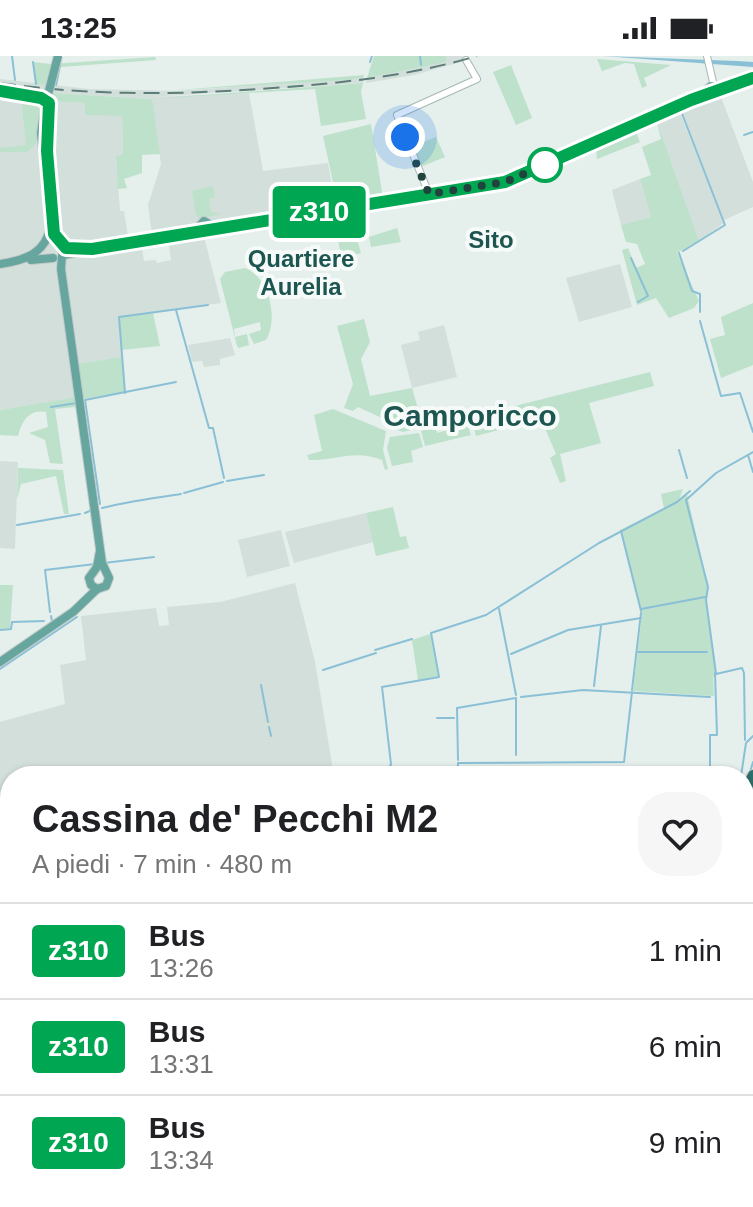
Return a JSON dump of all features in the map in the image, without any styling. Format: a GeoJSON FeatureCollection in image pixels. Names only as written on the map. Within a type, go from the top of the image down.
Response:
{"type":"FeatureCollection","features":[{"type":"Feature","properties":{"kind":"main road"},"geometry":{"type":"LineString","coordinates":[[0,662],[81,604],[93,586],[108,584],[100,570],[81,400],[61,269],[51,226],[41,133],[58,56]]}},
{"type":"Feature","properties":{"kind":"main road"},"geometry":{"type":"LineString","coordinates":[[10,262],[55,250],[94,249],[514,180],[698,97],[712,87],[753,78]]}},
{"type":"Feature","properties":{"kind":"main road"},"geometry":{"type":"LineString","coordinates":[[0,264],[55,250]]}},
{"type":"Feature","properties":{"kind":"main road"},"geometry":{"type":"LineString","coordinates":[[93,586],[89,575],[100,570]]}},
{"type":"Feature","properties":{"kind":"street"},"geometry":{"type":"LineString","coordinates":[[429,194],[397,115],[477,79],[465,58]]}},
{"type":"Feature","properties":{"kind":"street"},"geometry":{"type":"LineString","coordinates":[[708,60],[712,87]]}},
{"type":"Feature","properties":{"kind":"shaded area"},"geometry":{"type":"Polygon","coordinates":[[[446,56],[463,56],[464,61],[414,75],[366,83],[367,78],[445,62],[446,56]]]}},
{"type":"Feature","properties":{"kind":"shaded area"},"geometry":{"type":"Polygon","coordinates":[[[363,78],[363,83],[151,97],[249,93],[263,171],[328,163],[334,198],[315,202],[315,210],[152,235],[148,205],[161,164],[151,99],[52,93],[50,101],[85,103],[85,115],[122,115],[123,156],[116,157],[120,211],[124,211],[129,244],[141,243],[144,261],[156,260],[157,263],[171,260],[168,239],[203,233],[221,303],[119,317],[122,357],[76,365],[79,397],[0,410],[0,79],[89,89],[177,91],[363,78]]]}},
{"type":"Feature","properties":{"kind":"shaded area"},"geometry":{"type":"Polygon","coordinates":[[[721,97],[753,182],[753,207],[724,220],[682,112],[721,97]]]}},
{"type":"Feature","properties":{"kind":"shaded area"},"geometry":{"type":"Polygon","coordinates":[[[678,108],[724,223],[699,241],[655,117],[678,108]]]}},
{"type":"Feature","properties":{"kind":"shaded area"},"geometry":{"type":"Polygon","coordinates":[[[640,179],[651,217],[621,225],[612,190],[640,179]]]}},
{"type":"Feature","properties":{"kind":"shaded area"},"geometry":{"type":"Polygon","coordinates":[[[620,264],[632,307],[579,322],[566,278],[620,264]]]}},
{"type":"Feature","properties":{"kind":"shaded area"},"geometry":{"type":"Polygon","coordinates":[[[444,325],[457,377],[412,388],[401,345],[420,340],[418,332],[444,325]]]}},
{"type":"Feature","properties":{"kind":"shaded area"},"geometry":{"type":"Polygon","coordinates":[[[230,338],[235,355],[220,359],[220,365],[204,367],[202,361],[192,362],[188,345],[230,338]]]}},
{"type":"Feature","properties":{"kind":"shaded area"},"geometry":{"type":"Polygon","coordinates":[[[0,461],[18,462],[15,549],[0,548],[0,461]]]}},
{"type":"Feature","properties":{"kind":"shaded area"},"geometry":{"type":"Polygon","coordinates":[[[366,513],[373,542],[294,563],[285,532],[366,513]]]}},
{"type":"Feature","properties":{"kind":"shaded area"},"geometry":{"type":"Polygon","coordinates":[[[281,530],[290,566],[247,577],[238,540],[281,530]]]}},
{"type":"Feature","properties":{"kind":"shaded area"},"geometry":{"type":"Polygon","coordinates":[[[295,583],[315,662],[332,766],[0,766],[0,722],[65,704],[60,665],[86,660],[81,616],[156,608],[159,626],[169,625],[167,607],[220,602],[295,583]]]}},
{"type":"Feature","properties":{"kind":"green space"},"geometry":{"type":"Polygon","coordinates":[[[374,56],[446,56],[446,62],[367,78],[374,56]]]}},
{"type":"Feature","properties":{"kind":"green space"},"geometry":{"type":"Polygon","coordinates":[[[155,57],[156,60],[61,67],[57,86],[36,84],[33,62],[51,64],[155,57]]]}},
{"type":"Feature","properties":{"kind":"green space"},"geometry":{"type":"Polygon","coordinates":[[[597,59],[671,65],[644,78],[647,86],[642,88],[634,64],[625,63],[602,71],[597,59]]]}},
{"type":"Feature","properties":{"kind":"green space"},"geometry":{"type":"Polygon","coordinates":[[[511,65],[532,118],[516,125],[493,72],[511,65]]]}},
{"type":"Feature","properties":{"kind":"green space"},"geometry":{"type":"Polygon","coordinates":[[[364,75],[363,78],[346,80],[166,91],[364,75]]]}},
{"type":"Feature","properties":{"kind":"green space"},"geometry":{"type":"Polygon","coordinates":[[[363,83],[361,92],[366,119],[321,126],[315,89],[152,99],[160,154],[142,155],[142,173],[124,179],[127,188],[118,189],[116,156],[123,155],[122,116],[85,115],[85,103],[49,101],[52,93],[150,99],[363,83]]]}},
{"type":"Feature","properties":{"kind":"green space"},"geometry":{"type":"Polygon","coordinates":[[[21,96],[42,99],[36,143],[27,152],[0,152],[0,148],[26,145],[21,96]]]}},
{"type":"Feature","properties":{"kind":"green space"},"geometry":{"type":"Polygon","coordinates":[[[656,119],[699,241],[677,253],[699,301],[694,308],[669,318],[656,298],[637,305],[622,250],[628,248],[636,268],[645,264],[637,244],[626,242],[621,225],[651,217],[640,179],[651,175],[642,147],[661,139],[656,119]]]}},
{"type":"Feature","properties":{"kind":"green space"},"geometry":{"type":"Polygon","coordinates":[[[650,120],[652,124],[635,130],[640,142],[597,159],[596,146],[650,120]]]}},
{"type":"Feature","properties":{"kind":"green space"},"geometry":{"type":"Polygon","coordinates":[[[371,124],[383,198],[338,205],[323,136],[371,124]]]}},
{"type":"Feature","properties":{"kind":"green space"},"geometry":{"type":"Polygon","coordinates":[[[436,137],[445,157],[418,168],[410,147],[436,137]]]}},
{"type":"Feature","properties":{"kind":"green space"},"geometry":{"type":"Polygon","coordinates":[[[213,186],[215,197],[209,199],[211,212],[220,214],[200,219],[196,215],[192,191],[213,186]]]}},
{"type":"Feature","properties":{"kind":"green space"},"geometry":{"type":"Polygon","coordinates":[[[349,213],[361,253],[342,258],[338,241],[343,239],[339,240],[333,217],[349,213]]]}},
{"type":"Feature","properties":{"kind":"green space"},"geometry":{"type":"Polygon","coordinates":[[[397,228],[401,242],[371,247],[369,237],[397,228]]]}},
{"type":"Feature","properties":{"kind":"green space"},"geometry":{"type":"Polygon","coordinates":[[[245,268],[266,289],[272,321],[266,340],[254,344],[249,334],[261,330],[260,322],[234,329],[235,337],[247,334],[249,345],[239,348],[237,346],[220,279],[225,272],[245,268]]]}},
{"type":"Feature","properties":{"kind":"green space"},"geometry":{"type":"Polygon","coordinates":[[[753,303],[753,365],[721,378],[710,339],[725,335],[721,317],[753,303]]]}},
{"type":"Feature","properties":{"kind":"green space"},"geometry":{"type":"Polygon","coordinates":[[[153,313],[160,346],[121,350],[119,317],[153,313]]]}},
{"type":"Feature","properties":{"kind":"green space"},"geometry":{"type":"Polygon","coordinates":[[[364,319],[370,342],[361,359],[370,396],[412,388],[423,427],[403,432],[388,427],[386,420],[358,407],[353,411],[344,408],[353,384],[337,326],[364,319]]]}},
{"type":"Feature","properties":{"kind":"green space"},"geometry":{"type":"Polygon","coordinates":[[[122,357],[125,392],[83,399],[78,364],[122,357]]]}},
{"type":"Feature","properties":{"kind":"green space"},"geometry":{"type":"Polygon","coordinates":[[[650,372],[654,386],[589,403],[601,443],[560,454],[566,481],[560,483],[550,458],[556,454],[541,419],[476,436],[471,417],[650,372]]]}},
{"type":"Feature","properties":{"kind":"green space"},"geometry":{"type":"Polygon","coordinates":[[[77,397],[75,407],[55,409],[63,464],[50,463],[45,440],[29,433],[48,427],[46,412],[35,412],[27,417],[18,436],[0,435],[0,410],[77,397]]]}},
{"type":"Feature","properties":{"kind":"green space"},"geometry":{"type":"Polygon","coordinates":[[[333,409],[386,431],[383,450],[388,469],[385,470],[382,460],[371,457],[353,455],[309,460],[307,455],[322,451],[314,415],[333,409]]]}},
{"type":"Feature","properties":{"kind":"green space"},"geometry":{"type":"Polygon","coordinates":[[[466,419],[471,435],[425,446],[421,431],[435,427],[437,433],[452,429],[451,423],[466,419]]]}},
{"type":"Feature","properties":{"kind":"green space"},"geometry":{"type":"Polygon","coordinates":[[[419,433],[423,447],[411,451],[413,462],[392,466],[387,448],[390,437],[419,433]]]}},
{"type":"Feature","properties":{"kind":"green space"},"geometry":{"type":"Polygon","coordinates":[[[18,468],[63,470],[69,514],[64,514],[56,476],[21,484],[17,499],[18,468]]]}},
{"type":"Feature","properties":{"kind":"green space"},"geometry":{"type":"Polygon","coordinates":[[[683,489],[679,500],[687,494],[708,587],[706,600],[717,675],[713,677],[714,696],[633,691],[642,615],[620,530],[664,508],[661,494],[683,489]]]}},
{"type":"Feature","properties":{"kind":"green space"},"geometry":{"type":"Polygon","coordinates":[[[393,507],[400,537],[406,536],[409,548],[376,556],[366,513],[393,507]]]}},
{"type":"Feature","properties":{"kind":"green space"},"geometry":{"type":"Polygon","coordinates":[[[0,585],[13,585],[10,628],[0,629],[0,585]]]}},
{"type":"Feature","properties":{"kind":"green space"},"geometry":{"type":"Polygon","coordinates":[[[430,634],[438,676],[418,680],[412,640],[430,634]]]}},
{"type":"Feature","properties":{"kind":"water"},"geometry":{"type":"Polygon","coordinates":[[[603,56],[753,62],[753,67],[603,56]]]}},
{"type":"Feature","properties":{"kind":"waterway"},"geometry":{"type":"LineString","coordinates":[[12,56],[15,80]]}},
{"type":"Feature","properties":{"kind":"waterway"},"geometry":{"type":"LineString","coordinates":[[370,62],[372,56]]}},
{"type":"Feature","properties":{"kind":"waterway"},"geometry":{"type":"LineString","coordinates":[[420,56],[421,65]]}},
{"type":"Feature","properties":{"kind":"waterway"},"geometry":{"type":"LineString","coordinates":[[33,62],[36,84]]}},
{"type":"Feature","properties":{"kind":"waterway"},"geometry":{"type":"LineString","coordinates":[[56,85],[60,64]]}},
{"type":"Feature","properties":{"kind":"waterway"},"geometry":{"type":"LineString","coordinates":[[700,103],[753,84]]}},
{"type":"Feature","properties":{"kind":"waterway"},"geometry":{"type":"LineString","coordinates":[[683,110],[696,105]]}},
{"type":"Feature","properties":{"kind":"waterway"},"geometry":{"type":"LineString","coordinates":[[681,111],[725,225],[683,251]]}},
{"type":"Feature","properties":{"kind":"waterway"},"geometry":{"type":"LineString","coordinates":[[744,135],[753,132]]}},
{"type":"Feature","properties":{"kind":"waterway"},"geometry":{"type":"LineString","coordinates":[[679,253],[692,291],[700,294],[700,312]]}},
{"type":"Feature","properties":{"kind":"waterway"},"geometry":{"type":"LineString","coordinates":[[631,258],[648,296],[638,302]]}},
{"type":"Feature","properties":{"kind":"waterway"},"geometry":{"type":"LineString","coordinates":[[125,393],[119,317],[208,305]]}},
{"type":"Feature","properties":{"kind":"waterway"},"geometry":{"type":"LineString","coordinates":[[176,310],[209,428],[213,428],[224,478]]}},
{"type":"Feature","properties":{"kind":"waterway"},"geometry":{"type":"LineString","coordinates":[[700,321],[721,396],[740,393],[753,432]]}},
{"type":"Feature","properties":{"kind":"waterway"},"geometry":{"type":"LineString","coordinates":[[100,504],[85,400],[176,382]]}},
{"type":"Feature","properties":{"kind":"waterway"},"geometry":{"type":"LineString","coordinates":[[51,407],[77,403]]}},
{"type":"Feature","properties":{"kind":"waterway"},"geometry":{"type":"LineString","coordinates":[[679,450],[687,478]]}},
{"type":"Feature","properties":{"kind":"waterway"},"geometry":{"type":"LineString","coordinates":[[745,740],[744,673],[742,668],[716,674],[706,600],[708,587],[686,500],[716,473],[753,452]]}},
{"type":"Feature","properties":{"kind":"waterway"},"geometry":{"type":"LineString","coordinates":[[748,455],[753,472]]}},
{"type":"Feature","properties":{"kind":"waterway"},"geometry":{"type":"LineString","coordinates":[[227,481],[264,475]]}},
{"type":"Feature","properties":{"kind":"waterway"},"geometry":{"type":"LineString","coordinates":[[184,493],[223,482]]}},
{"type":"Feature","properties":{"kind":"waterway"},"geometry":{"type":"LineString","coordinates":[[390,766],[382,687],[439,677],[431,633],[486,615],[599,543],[677,502],[690,491]]}},
{"type":"Feature","properties":{"kind":"waterway"},"geometry":{"type":"LineString","coordinates":[[102,508],[181,494]]}},
{"type":"Feature","properties":{"kind":"waterway"},"geometry":{"type":"LineString","coordinates":[[85,513],[92,510]]}},
{"type":"Feature","properties":{"kind":"waterway"},"geometry":{"type":"LineString","coordinates":[[17,525],[80,514]]}},
{"type":"Feature","properties":{"kind":"waterway"},"geometry":{"type":"LineString","coordinates":[[621,531],[641,611]]}},
{"type":"Feature","properties":{"kind":"waterway"},"geometry":{"type":"LineString","coordinates":[[104,563],[154,557]]}},
{"type":"Feature","properties":{"kind":"waterway"},"geometry":{"type":"LineString","coordinates":[[50,612],[45,570],[95,564]]}},
{"type":"Feature","properties":{"kind":"waterway"},"geometry":{"type":"LineString","coordinates":[[641,609],[705,597]]}},
{"type":"Feature","properties":{"kind":"waterway"},"geometry":{"type":"LineString","coordinates":[[499,609],[516,695]]}},
{"type":"Feature","properties":{"kind":"waterway"},"geometry":{"type":"LineString","coordinates":[[632,690],[641,613]]}},
{"type":"Feature","properties":{"kind":"waterway"},"geometry":{"type":"LineString","coordinates":[[51,616],[52,621]]}},
{"type":"Feature","properties":{"kind":"waterway"},"geometry":{"type":"LineString","coordinates":[[0,669],[77,617]]}},
{"type":"Feature","properties":{"kind":"waterway"},"geometry":{"type":"LineString","coordinates":[[511,654],[568,630],[641,618]]}},
{"type":"Feature","properties":{"kind":"waterway"},"geometry":{"type":"LineString","coordinates":[[0,630],[11,629],[12,622],[44,621]]}},
{"type":"Feature","properties":{"kind":"waterway"},"geometry":{"type":"LineString","coordinates":[[594,686],[601,626]]}},
{"type":"Feature","properties":{"kind":"waterway"},"geometry":{"type":"LineString","coordinates":[[375,650],[412,639]]}},
{"type":"Feature","properties":{"kind":"waterway"},"geometry":{"type":"LineString","coordinates":[[638,652],[707,652]]}},
{"type":"Feature","properties":{"kind":"waterway"},"geometry":{"type":"LineString","coordinates":[[323,670],[376,653]]}},
{"type":"Feature","properties":{"kind":"waterway"},"geometry":{"type":"LineString","coordinates":[[710,766],[710,735],[717,735],[715,673]]}},
{"type":"Feature","properties":{"kind":"waterway"},"geometry":{"type":"LineString","coordinates":[[261,685],[268,722]]}},
{"type":"Feature","properties":{"kind":"waterway"},"geometry":{"type":"LineString","coordinates":[[521,697],[583,690],[710,697]]}},
{"type":"Feature","properties":{"kind":"waterway"},"geometry":{"type":"LineString","coordinates":[[458,763],[624,762],[632,692]]}},
{"type":"Feature","properties":{"kind":"waterway"},"geometry":{"type":"LineString","coordinates":[[458,760],[457,708],[516,698]]}},
{"type":"Feature","properties":{"kind":"waterway"},"geometry":{"type":"LineString","coordinates":[[516,699],[516,755]]}},
{"type":"Feature","properties":{"kind":"waterway"},"geometry":{"type":"LineString","coordinates":[[437,718],[454,718]]}},
{"type":"Feature","properties":{"kind":"waterway"},"geometry":{"type":"LineString","coordinates":[[269,727],[271,736]]}},
{"type":"Feature","properties":{"kind":"waterway"},"geometry":{"type":"LineString","coordinates":[[743,766],[746,743],[753,736]]}},
{"type":"Feature","properties":{"kind":"waterway"},"geometry":{"type":"LineString","coordinates":[[752,766],[753,762]]}},
{"type":"Feature","properties":{"kind":"railway"},"geometry":{"type":"LineString","coordinates":[[0,83],[102,92],[238,90],[376,78],[477,56]]}},
{"type":"Feature","properties":{"kind":"bus line","name":"z310"},"geometry":{"type":"LineString","coordinates":[[0,91],[41,98],[49,103],[47,151],[54,234],[63,247],[78,250],[514,180],[589,143],[753,78]]}},
{"type":"Feature","properties":{"kind":"district","name":"Sito"},"geometry":{"type":"Point","coordinates":[491,240]}},
{"type":"Feature","properties":{"kind":"district","name":"Quartiere Aurelia"},"geometry":{"type":"Point","coordinates":[301,273]}},
{"type":"Feature","properties":{"kind":"district","name":"Camporicco"},"geometry":{"type":"Point","coordinates":[470,416]}},
{"type":"Feature","properties":{"kind":"route"},"geometry":{"type":"LineString","coordinates":[[405,137],[429,194],[505,182],[550,163],[545,165]]}}]}
